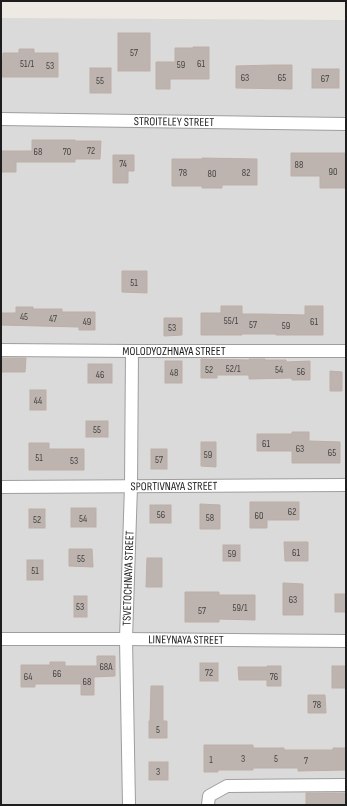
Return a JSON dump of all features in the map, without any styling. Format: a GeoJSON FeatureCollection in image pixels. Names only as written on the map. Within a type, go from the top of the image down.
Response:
{"type":"FeatureCollection","features":[{"type":"Feature","properties":{"kind":"street","name":"STROITELEY STREET"},"geometry":{"type":"LineString","coordinates":[[1,119],[346,124]]}},
{"type":"Feature","properties":{"kind":"street","name":"MOLODYOZHNAYA STREET"},"geometry":{"type":"LineString","coordinates":[[1,350],[346,350]]}},
{"type":"Feature","properties":{"kind":"street","name":"TSVETOCHNAYA STREET"},"geometry":{"type":"LineString","coordinates":[[129,805],[126,639],[131,486],[132,351]]}},
{"type":"Feature","properties":{"kind":"street","name":"SPORTIVNAYA STREET"},"geometry":{"type":"LineString","coordinates":[[1,487],[346,485]]}},
{"type":"Feature","properties":{"kind":"street","name":"LINEYNAYA STREET"},"geometry":{"type":"LineString","coordinates":[[1,640],[126,639],[346,641]]}},
{"type":"Feature","properties":{"kind":"street"},"geometry":{"type":"LineString","coordinates":[[208,805],[209,796],[227,786],[346,785]]}},
{"type":"Feature","properties":{"kind":"shaded area"},"geometry":{"type":"Polygon","coordinates":[[[1,18],[346,20],[346,805],[1,805],[1,18]]]}},
{"type":"Feature","properties":{"kind":"building"},"geometry":{"type":"Polygon","coordinates":[[[118,33],[150,33],[150,71],[118,71],[118,33]]]}},
{"type":"Feature","properties":{"kind":"building"},"geometry":{"type":"Polygon","coordinates":[[[209,47],[209,79],[170,79],[170,89],[156,89],[156,62],[175,62],[175,48],[209,47]]]}},
{"type":"Feature","properties":{"kind":"building"},"geometry":{"type":"Polygon","coordinates":[[[19,49],[34,49],[34,53],[58,53],[58,77],[2,77],[3,53],[19,53],[19,49]]]}},
{"type":"Feature","properties":{"kind":"building"},"geometry":{"type":"Polygon","coordinates":[[[292,65],[292,89],[236,88],[236,66],[292,65]]]}},
{"type":"Feature","properties":{"kind":"building"},"geometry":{"type":"Polygon","coordinates":[[[90,68],[111,68],[111,93],[90,93],[90,68]]]}},
{"type":"Feature","properties":{"kind":"building"},"geometry":{"type":"Polygon","coordinates":[[[312,69],[339,69],[339,88],[312,88],[312,69]]]}},
{"type":"Feature","properties":{"kind":"building"},"geometry":{"type":"Polygon","coordinates":[[[32,140],[101,141],[100,159],[75,159],[75,162],[16,162],[16,172],[1,172],[1,151],[32,151],[32,140]]]}},
{"type":"Feature","properties":{"kind":"building"},"geometry":{"type":"Polygon","coordinates":[[[291,153],[345,153],[345,188],[320,188],[320,176],[291,176],[291,153]]]}},
{"type":"Feature","properties":{"kind":"building"},"geometry":{"type":"Polygon","coordinates":[[[113,155],[134,155],[134,171],[128,171],[128,183],[113,183],[113,155]]]}},
{"type":"Feature","properties":{"kind":"building"},"geometry":{"type":"Polygon","coordinates":[[[172,159],[257,159],[257,185],[222,185],[222,188],[172,186],[172,159]]]}},
{"type":"Feature","properties":{"kind":"building"},"geometry":{"type":"Polygon","coordinates":[[[122,271],[147,271],[147,293],[122,292],[122,271]]]}},
{"type":"Feature","properties":{"kind":"building"},"geometry":{"type":"Polygon","coordinates":[[[221,306],[242,306],[242,314],[305,315],[305,306],[323,306],[323,335],[201,335],[201,313],[221,313],[221,306]]]}},
{"type":"Feature","properties":{"kind":"building"},"geometry":{"type":"Polygon","coordinates":[[[16,307],[33,307],[33,309],[62,309],[62,312],[95,312],[95,330],[79,330],[79,327],[1,325],[1,313],[16,313],[16,307]]]}},
{"type":"Feature","properties":{"kind":"building"},"geometry":{"type":"Polygon","coordinates":[[[164,318],[182,318],[182,335],[164,336],[164,318]]]}},
{"type":"Feature","properties":{"kind":"building"},"geometry":{"type":"Polygon","coordinates":[[[1,358],[26,358],[25,372],[1,372],[1,358]]]}},
{"type":"Feature","properties":{"kind":"building"},"geometry":{"type":"Polygon","coordinates":[[[201,359],[265,359],[286,360],[286,362],[310,361],[310,380],[292,380],[292,378],[249,379],[249,375],[217,375],[217,378],[201,378],[201,359]]]}},
{"type":"Feature","properties":{"kind":"building"},"geometry":{"type":"Polygon","coordinates":[[[165,361],[182,361],[182,383],[165,383],[165,361]]]}},
{"type":"Feature","properties":{"kind":"building"},"geometry":{"type":"Polygon","coordinates":[[[88,364],[112,364],[112,383],[88,383],[88,364]]]}},
{"type":"Feature","properties":{"kind":"building"},"geometry":{"type":"Polygon","coordinates":[[[330,371],[342,372],[342,391],[330,391],[330,371]]]}},
{"type":"Feature","properties":{"kind":"building"},"geometry":{"type":"Polygon","coordinates":[[[30,390],[46,390],[46,410],[30,410],[30,390]]]}},
{"type":"Feature","properties":{"kind":"building"},"geometry":{"type":"Polygon","coordinates":[[[86,421],[108,421],[108,437],[86,437],[86,421]]]}},
{"type":"Feature","properties":{"kind":"building"},"geometry":{"type":"Polygon","coordinates":[[[292,432],[309,432],[309,441],[340,442],[340,463],[292,463],[292,451],[257,451],[257,434],[292,434],[292,432]]]}},
{"type":"Feature","properties":{"kind":"building"},"geometry":{"type":"Polygon","coordinates":[[[201,442],[216,442],[216,467],[201,466],[201,442]]]}},
{"type":"Feature","properties":{"kind":"building"},"geometry":{"type":"Polygon","coordinates":[[[29,443],[49,443],[49,449],[84,449],[84,470],[29,470],[29,443]]]}},
{"type":"Feature","properties":{"kind":"building"},"geometry":{"type":"Polygon","coordinates":[[[151,449],[167,449],[167,469],[151,469],[151,449]]]}},
{"type":"Feature","properties":{"kind":"building"},"geometry":{"type":"Polygon","coordinates":[[[250,502],[299,502],[299,520],[267,520],[267,528],[250,528],[250,502]]]}},
{"type":"Feature","properties":{"kind":"building"},"geometry":{"type":"Polygon","coordinates":[[[200,504],[220,505],[220,529],[200,529],[200,504]]]}},
{"type":"Feature","properties":{"kind":"building"},"geometry":{"type":"Polygon","coordinates":[[[150,505],[171,505],[171,523],[150,523],[150,505]]]}},
{"type":"Feature","properties":{"kind":"building"},"geometry":{"type":"Polygon","coordinates":[[[71,508],[96,508],[96,527],[71,527],[71,508]]]}},
{"type":"Feature","properties":{"kind":"building"},"geometry":{"type":"Polygon","coordinates":[[[29,509],[45,509],[45,528],[29,528],[29,509]]]}},
{"type":"Feature","properties":{"kind":"building"},"geometry":{"type":"Polygon","coordinates":[[[284,542],[308,542],[308,561],[285,561],[284,542]]]}},
{"type":"Feature","properties":{"kind":"building"},"geometry":{"type":"Polygon","coordinates":[[[223,545],[240,545],[240,561],[223,561],[223,545]]]}},
{"type":"Feature","properties":{"kind":"building"},"geometry":{"type":"Polygon","coordinates":[[[69,549],[92,549],[93,567],[69,566],[69,549]]]}},
{"type":"Feature","properties":{"kind":"building"},"geometry":{"type":"Polygon","coordinates":[[[147,558],[162,558],[162,587],[146,587],[147,558]]]}},
{"type":"Feature","properties":{"kind":"building"},"geometry":{"type":"Polygon","coordinates":[[[27,560],[43,560],[43,580],[27,580],[27,560]]]}},
{"type":"Feature","properties":{"kind":"building"},"geometry":{"type":"Polygon","coordinates":[[[283,583],[303,584],[303,615],[283,615],[283,583]]]}},
{"type":"Feature","properties":{"kind":"building"},"geometry":{"type":"Polygon","coordinates":[[[185,592],[219,592],[219,595],[255,595],[255,620],[219,619],[219,622],[185,622],[185,592]]]}},
{"type":"Feature","properties":{"kind":"building"},"geometry":{"type":"Polygon","coordinates":[[[335,594],[346,594],[346,612],[335,612],[335,594]]]}},
{"type":"Feature","properties":{"kind":"building"},"geometry":{"type":"Polygon","coordinates":[[[74,596],[87,596],[87,617],[74,617],[74,596]]]}},
{"type":"Feature","properties":{"kind":"building"},"geometry":{"type":"Polygon","coordinates":[[[97,656],[115,656],[115,676],[94,677],[94,695],[81,695],[81,684],[35,684],[35,687],[21,687],[21,665],[50,665],[50,662],[65,662],[65,666],[97,666],[97,656]]]}},
{"type":"Feature","properties":{"kind":"building"},"geometry":{"type":"Polygon","coordinates":[[[200,663],[218,663],[218,681],[200,681],[200,663]]]}},
{"type":"Feature","properties":{"kind":"building"},"geometry":{"type":"Polygon","coordinates":[[[281,666],[281,686],[267,686],[267,680],[239,680],[238,667],[281,666]]]}},
{"type":"Feature","properties":{"kind":"building"},"geometry":{"type":"Polygon","coordinates":[[[332,666],[346,666],[346,688],[332,688],[332,666]]]}},
{"type":"Feature","properties":{"kind":"building"},"geometry":{"type":"Polygon","coordinates":[[[151,686],[163,686],[163,721],[167,721],[167,738],[149,738],[151,686]]]}},
{"type":"Feature","properties":{"kind":"building"},"geometry":{"type":"Polygon","coordinates":[[[308,695],[325,695],[326,713],[308,713],[308,695]]]}},
{"type":"Feature","properties":{"kind":"building"},"geometry":{"type":"Polygon","coordinates":[[[204,745],[253,745],[253,748],[284,748],[284,750],[333,750],[333,748],[346,748],[346,770],[298,771],[298,768],[253,768],[253,770],[218,770],[218,772],[204,772],[204,745]]]}},
{"type":"Feature","properties":{"kind":"building"},"geometry":{"type":"Polygon","coordinates":[[[149,762],[168,762],[168,780],[149,780],[149,762]]]}},
{"type":"Feature","properties":{"kind":"building"},"geometry":{"type":"Polygon","coordinates":[[[306,793],[346,793],[346,805],[306,805],[306,793]]]}}]}
